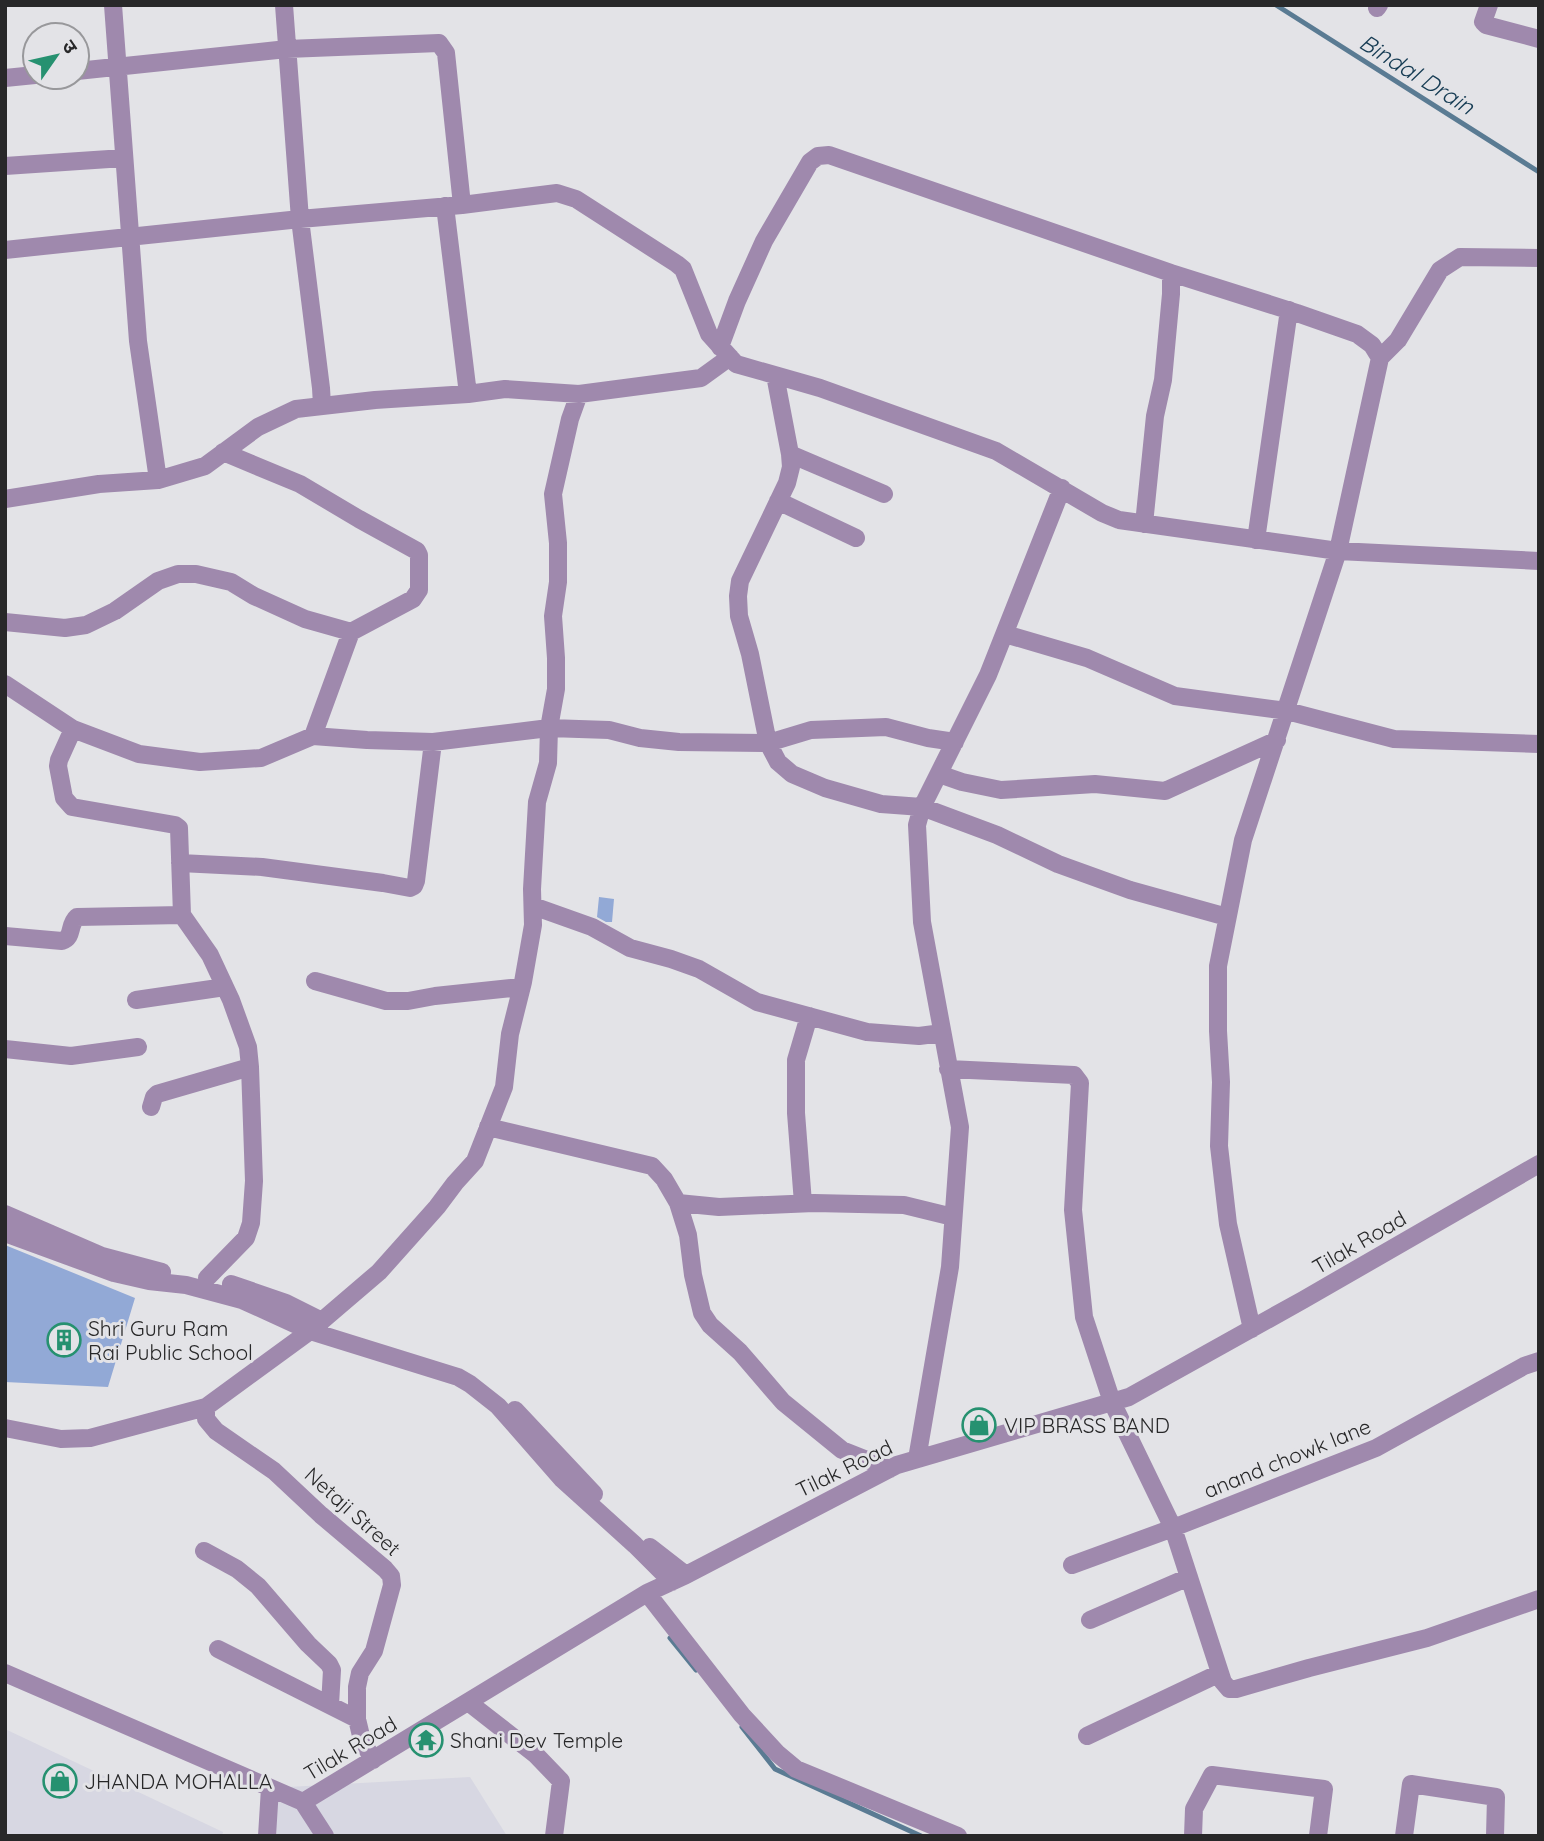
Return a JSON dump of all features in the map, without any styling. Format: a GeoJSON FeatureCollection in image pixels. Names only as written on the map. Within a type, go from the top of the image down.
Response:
{"type":"FeatureCollection","features":[{"type":"Feature","properties":{"kind":"street"},"geometry":{"type":"LineString","coordinates":[[113,5],[138,341],[158,480]]}},
{"type":"Feature","properties":{"kind":"street"},"geometry":{"type":"LineString","coordinates":[[284,5],[300,219],[322,405]]}},
{"type":"Feature","properties":{"kind":"street"},"geometry":{"type":"LineString","coordinates":[[1489,5],[1483,18],[1486,25],[1539,39]]}},
{"type":"Feature","properties":{"kind":"street"},"geometry":{"type":"LineString","coordinates":[[91,69],[287,49],[439,43],[446,53],[468,394]]}},
{"type":"Feature","properties":{"kind":"street"},"geometry":{"type":"LineString","coordinates":[[5,499],[99,485],[158,480],[205,466],[258,427],[296,409],[505,389],[579,394],[701,378],[725,352],[737,301],[764,241],[810,162],[818,156],[830,155],[1357,334],[1372,345],[1381,358]]}},
{"type":"Feature","properties":{"kind":"street"},"geometry":{"type":"LineString","coordinates":[[5,166],[124,158]]}},
{"type":"Feature","properties":{"kind":"street"},"geometry":{"type":"LineString","coordinates":[[5,250],[557,193],[576,199],[677,264],[682,269],[709,334],[736,364],[820,388],[996,451],[1102,513],[1119,520],[1338,551],[1539,561]]}},
{"type":"Feature","properties":{"kind":"street"},"geometry":{"type":"LineString","coordinates":[[1252,1329],[1228,1224],[1219,1146],[1221,1082],[1218,966],[1243,840],[1338,551],[1381,358],[1398,340],[1440,270],[1449,263],[1460,257],[1539,258]]}},
{"type":"Feature","properties":{"kind":"street"},"geometry":{"type":"LineString","coordinates":[[1144,524],[1155,416],[1163,380],[1171,273]]}},
{"type":"Feature","properties":{"kind":"street"},"geometry":{"type":"LineString","coordinates":[[1256,540],[1289,310]]}},
{"type":"Feature","properties":{"kind":"street"},"geometry":{"type":"LineString","coordinates":[[775,375],[791,467],[787,483],[740,581],[738,596],[739,616],[750,654],[768,743],[778,762],[792,774],[814,783],[881,804],[922,807],[997,835],[1058,864],[1130,890],[1227,917]]}},
{"type":"Feature","properties":{"kind":"street"},"geometry":{"type":"LineString","coordinates":[[5,1428],[61,1439],[90,1438],[206,1407],[316,1326],[379,1272],[475,1161],[504,1087],[510,1034],[533,925],[537,802],[548,763],[556,689],[553,616],[558,582],[558,534],[553,494],[570,419],[579,394]]}},
{"type":"Feature","properties":{"kind":"street"},"geometry":{"type":"LineString","coordinates":[[223,452],[300,484],[417,551],[419,555],[419,590],[416,596],[351,632],[313,736]]}},
{"type":"Feature","properties":{"kind":"street"},"geometry":{"type":"LineString","coordinates":[[790,454],[884,495]]}},
{"type":"Feature","properties":{"kind":"street"},"geometry":{"type":"LineString","coordinates":[[917,1459],[950,1267],[960,1127],[922,922],[917,825],[922,807],[988,675],[1062,488]]}},
{"type":"Feature","properties":{"kind":"street"},"geometry":{"type":"LineString","coordinates":[[778,501],[856,538]]}},
{"type":"Feature","properties":{"kind":"street"},"geometry":{"type":"LineString","coordinates":[[5,622],[65,628],[86,625],[115,611],[158,582],[178,574],[196,574],[231,582],[254,596],[305,619],[351,632]]}},
{"type":"Feature","properties":{"kind":"street"},"geometry":{"type":"LineString","coordinates":[[1005,634],[1087,658],[1175,695],[1287,711],[1394,739],[1539,744]]}},
{"type":"Feature","properties":{"kind":"street"},"geometry":{"type":"LineString","coordinates":[[5,684],[73,729],[139,754],[200,762],[261,758],[313,736],[433,742],[550,728],[609,730],[640,738],[679,742],[768,743],[811,730],[886,727],[956,742]]}},
{"type":"Feature","properties":{"kind":"street"},"geometry":{"type":"LineString","coordinates":[[73,729],[58,766],[64,798],[68,804],[179,828],[182,915],[210,956],[231,1000],[247,1047],[254,1181],[251,1223],[246,1238],[207,1278]]}},
{"type":"Feature","properties":{"kind":"street"},"geometry":{"type":"LineString","coordinates":[[939,774],[1001,790],[1095,784],[1165,791],[1277,740]]}},
{"type":"Feature","properties":{"kind":"street"},"geometry":{"type":"LineString","coordinates":[[180,863],[262,867],[410,888],[416,881],[433,742]]}},
{"type":"Feature","properties":{"kind":"street"},"geometry":{"type":"LineString","coordinates":[[533,906],[592,927],[630,948],[699,969],[757,1002],[867,1032],[919,1036],[942,1033]]}},
{"type":"Feature","properties":{"kind":"street"},"geometry":{"type":"LineString","coordinates":[[5,936],[62,941],[69,936],[71,923],[78,916],[182,915]]}},
{"type":"Feature","properties":{"kind":"street"},"geometry":{"type":"LineString","coordinates":[[315,981],[386,1001],[408,1002],[435,996],[522,987]]}},
{"type":"Feature","properties":{"kind":"street"},"geometry":{"type":"LineString","coordinates":[[136,1000],[225,987]]}},
{"type":"Feature","properties":{"kind":"street"},"geometry":{"type":"LineString","coordinates":[[803,1203],[796,1114],[796,1060],[809,1016]]}},
{"type":"Feature","properties":{"kind":"street"},"geometry":{"type":"LineString","coordinates":[[5,1049],[71,1056],[138,1047]]}},
{"type":"Feature","properties":{"kind":"street"},"geometry":{"type":"LineString","coordinates":[[151,1107],[157,1094],[250,1067]]}},
{"type":"Feature","properties":{"kind":"street"},"geometry":{"type":"LineString","coordinates":[[948,1069],[1074,1075],[1080,1083],[1073,1210],[1084,1317],[1112,1402],[1173,1528],[1223,1682],[1229,1689],[1427,1638],[1539,1599]]}},
{"type":"Feature","properties":{"kind":"street"},"geometry":{"type":"LineString","coordinates":[[488,1126],[652,1166],[664,1179],[678,1203],[688,1235],[693,1275],[702,1313],[710,1325],[740,1352],[783,1402],[842,1450],[890,1469]]}},
{"type":"Feature","properties":{"kind":"street","name":"Tilak Road"},"geometry":{"type":"LineString","coordinates":[[303,1802],[647,1593],[890,1469],[1129,1397],[1539,1164]]}},
{"type":"Feature","properties":{"kind":"street"},"geometry":{"type":"LineString","coordinates":[[678,1203],[719,1206],[803,1203],[904,1205],[953,1217]]}},
{"type":"Feature","properties":{"kind":"street"},"geometry":{"type":"LineString","coordinates":[[5,1214],[102,1256],[164,1272],[207,1278],[267,1295],[316,1326]]}},
{"type":"Feature","properties":{"kind":"street"},"geometry":{"type":"LineString","coordinates":[[5,1233],[114,1273],[149,1281],[186,1285],[242,1300],[458,1377],[498,1406],[562,1479],[635,1545],[679,1579]]}},
{"type":"Feature","properties":{"kind":"street","name":"anand chowk lane"},"geometry":{"type":"LineString","coordinates":[[1072,1565],[1376,1448],[1524,1366],[1539,1361]]}},
{"type":"Feature","properties":{"kind":"street","name":"Netaji Street"},"geometry":{"type":"LineString","coordinates":[[206,1407],[206,1419],[216,1431],[274,1471],[391,1576],[392,1585],[374,1651],[360,1673],[357,1687],[357,1719],[362,1740],[373,1760]]}},
{"type":"Feature","properties":{"kind":"street"},"geometry":{"type":"LineString","coordinates":[[204,1551],[237,1569],[258,1586],[308,1644],[330,1664],[330,1705]]}},
{"type":"Feature","properties":{"kind":"street"},"geometry":{"type":"LineString","coordinates":[[1090,1620],[1189,1577]]}},
{"type":"Feature","properties":{"kind":"street"},"geometry":{"type":"LineString","coordinates":[[647,1593],[742,1715],[787,1762],[796,1769],[958,1836]]}},
{"type":"Feature","properties":{"kind":"street"},"geometry":{"type":"LineString","coordinates":[[218,1648],[357,1719]]}},
{"type":"Feature","properties":{"kind":"street"},"geometry":{"type":"LineString","coordinates":[[5,1673],[303,1802],[325,1836]]}},
{"type":"Feature","properties":{"kind":"street"},"geometry":{"type":"LineString","coordinates":[[1087,1736],[1220,1673]]}},
{"type":"Feature","properties":{"kind":"street"},"geometry":{"type":"LineString","coordinates":[[468,1702],[536,1755],[561,1781],[554,1836]]}},
{"type":"Feature","properties":{"kind":"street"},"geometry":{"type":"LineString","coordinates":[[1193,1836],[1194,1809],[1212,1775],[1324,1789],[1318,1836]]}},
{"type":"Feature","properties":{"kind":"street"},"geometry":{"type":"LineString","coordinates":[[1404,1836],[1411,1784],[1496,1797],[1495,1836]]}},
{"type":"Feature","properties":{"kind":"street"},"geometry":{"type":"LineString","coordinates":[[267,1836],[270,1788]]}},
{"type":"Feature","properties":{"kind":"shaded area","name":"JHANDA MOHALLA"},"geometry":{"type":"Polygon","coordinates":[[[5,1729],[223,1832],[222,1836],[5,1836],[5,1729]]]}},
{"type":"Feature","properties":{"kind":"shaded area"},"geometry":{"type":"Polygon","coordinates":[[[470,1777],[507,1836],[271,1836],[270,1788],[470,1777]]]}},
{"type":"Feature","properties":{"kind":"building"},"geometry":{"type":"Polygon","coordinates":[[[599,897],[614,899],[612,922],[597,917],[599,897]]]}},
{"type":"Feature","properties":{"kind":"building","name":"Shri Guru Ram Rai Public School"},"geometry":{"type":"Polygon","coordinates":[[[5,1245],[135,1298],[108,1387],[5,1382],[5,1245]]]}},
{"type":"Feature","properties":{"kind":"waterway","name":"Bindal Drain"},"geometry":{"type":"LineString","coordinates":[[1276,5],[1539,172]]}},
{"type":"Feature","properties":{"kind":"waterway"},"geometry":{"type":"LineString","coordinates":[[670,1638],[696,1670]]}},
{"type":"Feature","properties":{"kind":"waterway"},"geometry":{"type":"LineString","coordinates":[[742,1727],[775,1769],[921,1836]]}},
{"type":"Feature","properties":{"kind":"place","name":"Shri Guru Ram Rai Public School"},"geometry":{"type":"Point","coordinates":[64,1340]}},
{"type":"Feature","properties":{"kind":"place","name":"VIP BRASS BAND"},"geometry":{"type":"Point","coordinates":[979,1425]}},
{"type":"Feature","properties":{"kind":"place","name":"Shani Dev Temple"},"geometry":{"type":"Point","coordinates":[426,1740]}},
{"type":"Feature","properties":{"kind":"place","name":"JHANDA MOHALLA"},"geometry":{"type":"Point","coordinates":[60,1781]}}]}
